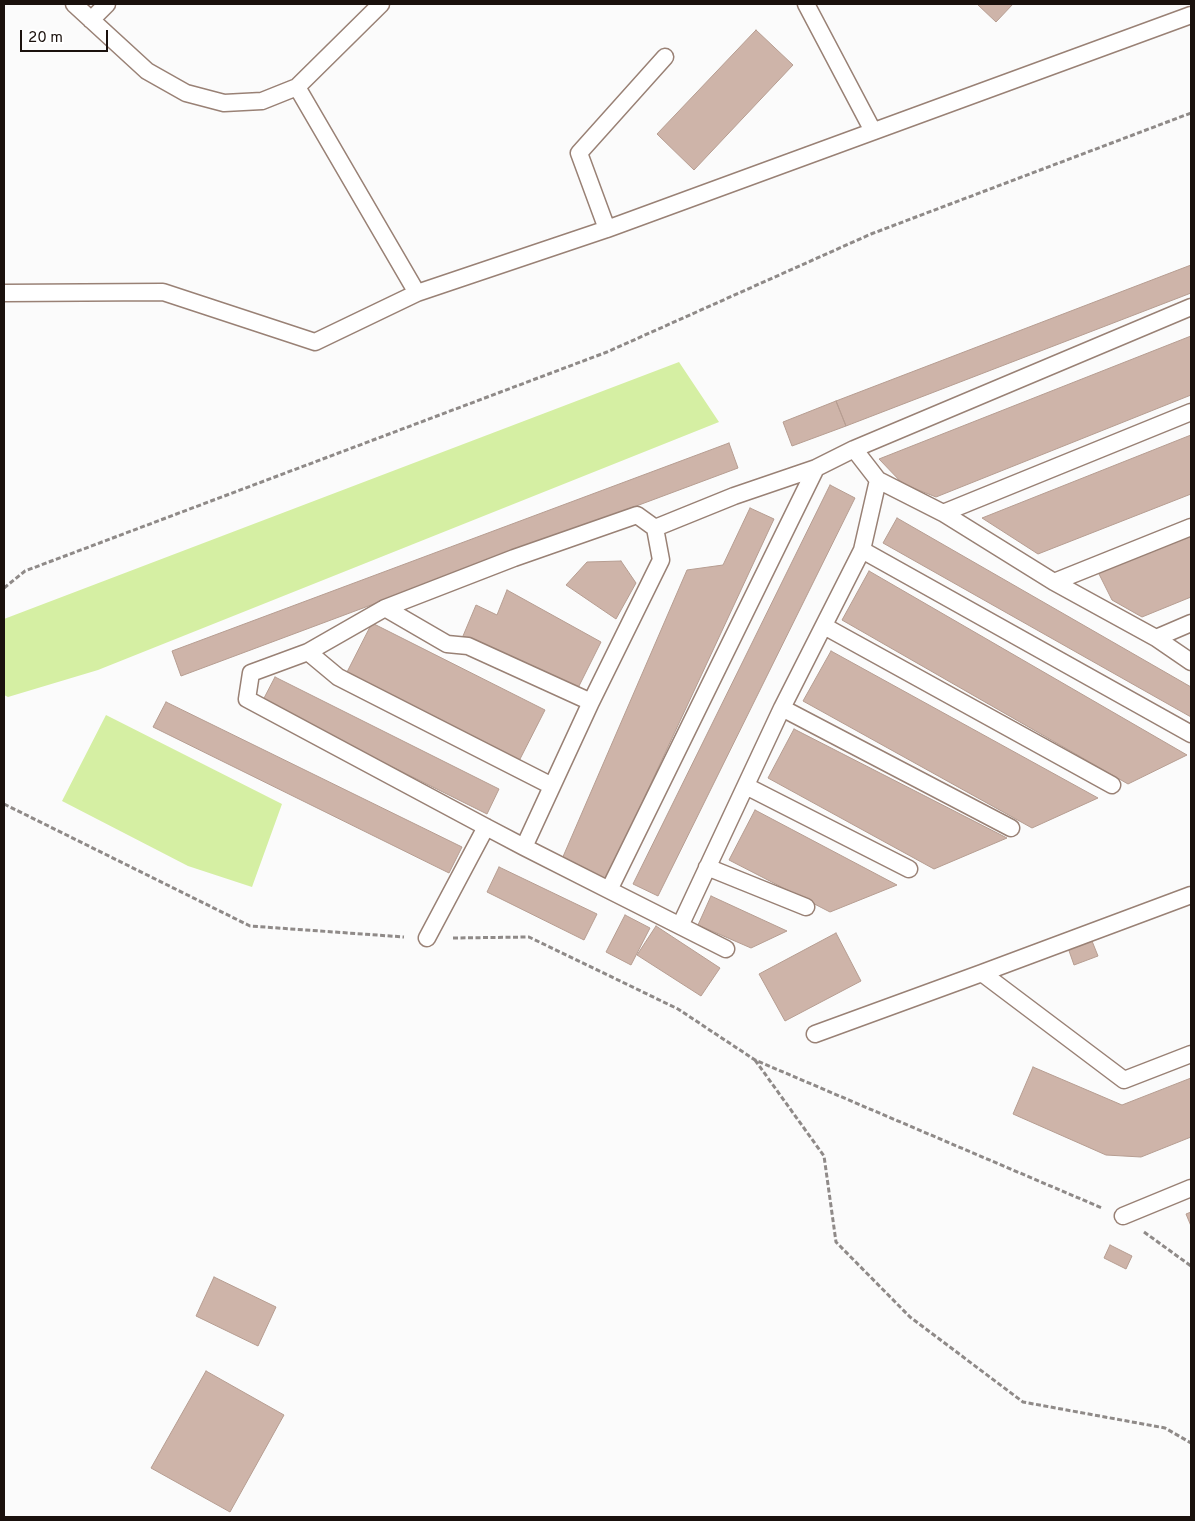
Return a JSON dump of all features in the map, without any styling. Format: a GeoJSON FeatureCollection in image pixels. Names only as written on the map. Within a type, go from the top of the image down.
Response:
{"type":"FeatureCollection","features":[{"type":"Feature","properties":{"kind":"lane"},"geometry":{"type":"LineString","coordinates":[[74,4],[147,71],[186,93],[224,103],[262,102],[297,87],[381,4]]}},
{"type":"Feature","properties":{"kind":"lane"},"geometry":{"type":"LineString","coordinates":[[91,20],[107,4]]}},
{"type":"Feature","properties":{"kind":"lane"},"geometry":{"type":"LineString","coordinates":[[806,4],[873,132]]}},
{"type":"Feature","properties":{"kind":"lane"},"geometry":{"type":"LineString","coordinates":[[4,293],[163,292],[315,342],[417,293],[607,229],[1191,15]]}},
{"type":"Feature","properties":{"kind":"lane"},"geometry":{"type":"LineString","coordinates":[[607,229],[579,153],[665,57]]}},
{"type":"Feature","properties":{"kind":"lane"},"geometry":{"type":"LineString","coordinates":[[297,87],[417,293]]}},
{"type":"Feature","properties":{"kind":"lane"},"geometry":{"type":"LineString","coordinates":[[655,528],[734,496],[816,468],[854,449],[1191,307]]}},
{"type":"Feature","properties":{"kind":"lane"},"geometry":{"type":"LineString","coordinates":[[943,513],[1191,412]]}},
{"type":"Feature","properties":{"kind":"lane"},"geometry":{"type":"LineString","coordinates":[[854,449],[878,480],[943,513],[1054,582],[1156,638],[1191,662]]}},
{"type":"Feature","properties":{"kind":"lane"},"geometry":{"type":"LineString","coordinates":[[609,890],[816,468]]}},
{"type":"Feature","properties":{"kind":"lane"},"geometry":{"type":"LineString","coordinates":[[680,926],[782,708],[862,550],[878,480]]}},
{"type":"Feature","properties":{"kind":"lane"},"geometry":{"type":"LineString","coordinates":[[524,847],[591,702],[661,560],[655,528],[637,515],[514,558],[385,608],[308,652],[251,673],[246,698],[524,847],[726,949]]}},
{"type":"Feature","properties":{"kind":"lane"},"geometry":{"type":"LineString","coordinates":[[1054,582],[1191,527]]}},
{"type":"Feature","properties":{"kind":"lane"},"geometry":{"type":"LineString","coordinates":[[862,550],[1191,734]]}},
{"type":"Feature","properties":{"kind":"lane"},"geometry":{"type":"LineString","coordinates":[[385,608],[447,644],[468,646],[591,702]]}},
{"type":"Feature","properties":{"kind":"lane"},"geometry":{"type":"LineString","coordinates":[[1156,638],[1191,623]]}},
{"type":"Feature","properties":{"kind":"lane"},"geometry":{"type":"LineString","coordinates":[[824,626],[1112,785]]}},
{"type":"Feature","properties":{"kind":"lane"},"geometry":{"type":"LineString","coordinates":[[308,652],[338,678],[552,786]]}},
{"type":"Feature","properties":{"kind":"lane"},"geometry":{"type":"LineString","coordinates":[[782,708],[1011,828]]}},
{"type":"Feature","properties":{"kind":"lane"},"geometry":{"type":"LineString","coordinates":[[746,786],[909,870]]}},
{"type":"Feature","properties":{"kind":"lane"},"geometry":{"type":"LineString","coordinates":[[427,938],[486,827]]}},
{"type":"Feature","properties":{"kind":"lane"},"geometry":{"type":"LineString","coordinates":[[707,867],[806,907]]}},
{"type":"Feature","properties":{"kind":"lane"},"geometry":{"type":"LineString","coordinates":[[815,1034],[1191,895]]}},
{"type":"Feature","properties":{"kind":"lane"},"geometry":{"type":"LineString","coordinates":[[982,973],[1124,1080],[1191,1054]]}},
{"type":"Feature","properties":{"kind":"lane"},"geometry":{"type":"LineString","coordinates":[[1123,1216],[1191,1188]]}},
{"type":"Feature","properties":{"kind":"path"},"geometry":{"type":"LineString","coordinates":[[4,588],[25,571],[607,352],[871,234],[1191,113]]}},
{"type":"Feature","properties":{"kind":"path"},"geometry":{"type":"LineString","coordinates":[[4,804],[250,926],[427,938],[529,937],[678,1008],[755,1060],[1123,1216],[1191,1266]]}},
{"type":"Feature","properties":{"kind":"path"},"geometry":{"type":"LineString","coordinates":[[755,1060],[824,1156],[836,1242],[910,1317],[1023,1402],[1165,1428],[1191,1442]]}},
{"type":"Feature","properties":{"kind":"green space"},"geometry":{"type":"Polygon","coordinates":[[[679,362],[719,422],[98,670],[8,697],[4,695],[4,619],[679,362]]]}},
{"type":"Feature","properties":{"kind":"green space"},"geometry":{"type":"Polygon","coordinates":[[[106,715],[282,804],[252,887],[188,866],[62,801],[106,715]]]}},
{"type":"Feature","properties":{"kind":"building"},"geometry":{"type":"Polygon","coordinates":[[[977,4],[1013,4],[996,22],[977,4]]]}},
{"type":"Feature","properties":{"kind":"building"},"geometry":{"type":"Polygon","coordinates":[[[756,30],[793,65],[694,170],[657,134],[756,30]]]}},
{"type":"Feature","properties":{"kind":"building"},"geometry":{"type":"Polygon","coordinates":[[[1191,265],[1191,293],[846,426],[836,401],[1191,265]]]}},
{"type":"Feature","properties":{"kind":"building"},"geometry":{"type":"Polygon","coordinates":[[[1191,336],[1191,395],[936,497],[903,484],[879,459],[1191,336]]]}},
{"type":"Feature","properties":{"kind":"building"},"geometry":{"type":"Polygon","coordinates":[[[836,401],[846,426],[792,446],[783,422],[836,401]]]}},
{"type":"Feature","properties":{"kind":"building"},"geometry":{"type":"Polygon","coordinates":[[[1191,435],[1191,494],[1038,554],[982,518],[1191,435]]]}},
{"type":"Feature","properties":{"kind":"building"},"geometry":{"type":"Polygon","coordinates":[[[729,443],[738,468],[181,676],[172,651],[729,443]]]}},
{"type":"Feature","properties":{"kind":"building"},"geometry":{"type":"Polygon","coordinates":[[[830,485],[855,498],[658,896],[633,884],[830,485]]]}},
{"type":"Feature","properties":{"kind":"building"},"geometry":{"type":"Polygon","coordinates":[[[750,508],[774,519],[606,880],[562,859],[687,570],[723,565],[750,508]]]}},
{"type":"Feature","properties":{"kind":"building"},"geometry":{"type":"Polygon","coordinates":[[[897,518],[1191,687],[1191,717],[883,543],[897,518]]]}},
{"type":"Feature","properties":{"kind":"building"},"geometry":{"type":"Polygon","coordinates":[[[1191,533],[1191,597],[1142,617],[1112,600],[1097,570],[1191,533]]]}},
{"type":"Feature","properties":{"kind":"building"},"geometry":{"type":"Polygon","coordinates":[[[621,561],[636,583],[616,619],[566,585],[587,562],[621,561]]]}},
{"type":"Feature","properties":{"kind":"building"},"geometry":{"type":"Polygon","coordinates":[[[869,571],[1187,755],[1128,784],[842,620],[869,571]]]}},
{"type":"Feature","properties":{"kind":"building"},"geometry":{"type":"Polygon","coordinates":[[[507,590],[601,642],[577,690],[463,636],[476,605],[497,615],[507,590]]]}},
{"type":"Feature","properties":{"kind":"building"},"geometry":{"type":"Polygon","coordinates":[[[372,623],[545,710],[518,763],[345,676],[372,623]]]}},
{"type":"Feature","properties":{"kind":"building"},"geometry":{"type":"Polygon","coordinates":[[[831,651],[1098,798],[1032,828],[803,701],[831,651]]]}},
{"type":"Feature","properties":{"kind":"building"},"geometry":{"type":"Polygon","coordinates":[[[275,677],[499,789],[487,814],[262,702],[275,677]]]}},
{"type":"Feature","properties":{"kind":"building"},"geometry":{"type":"Polygon","coordinates":[[[166,702],[462,847],[449,873],[153,727],[166,702]]]}},
{"type":"Feature","properties":{"kind":"building"},"geometry":{"type":"Polygon","coordinates":[[[794,729],[1007,838],[934,869],[768,778],[794,729]]]}},
{"type":"Feature","properties":{"kind":"building"},"geometry":{"type":"Polygon","coordinates":[[[755,810],[897,885],[830,912],[729,860],[755,810]]]}},
{"type":"Feature","properties":{"kind":"building"},"geometry":{"type":"Polygon","coordinates":[[[499,867],[597,914],[584,940],[487,892],[499,867]]]}},
{"type":"Feature","properties":{"kind":"building"},"geometry":{"type":"Polygon","coordinates":[[[711,896],[787,931],[751,948],[698,925],[711,896]]]}},
{"type":"Feature","properties":{"kind":"building"},"geometry":{"type":"Polygon","coordinates":[[[625,915],[650,928],[631,965],[606,952],[625,915]]]}},
{"type":"Feature","properties":{"kind":"building"},"geometry":{"type":"Polygon","coordinates":[[[656,926],[720,968],[701,996],[637,955],[656,926]]]}},
{"type":"Feature","properties":{"kind":"building"},"geometry":{"type":"Polygon","coordinates":[[[836,933],[861,981],[785,1021],[759,974],[836,933]]]}},
{"type":"Feature","properties":{"kind":"building"},"geometry":{"type":"Polygon","coordinates":[[[1090,936],[1098,956],[1074,965],[1067,945],[1090,936]]]}},
{"type":"Feature","properties":{"kind":"building"},"geometry":{"type":"Polygon","coordinates":[[[1033,1067],[1122,1105],[1191,1078],[1191,1137],[1141,1157],[1106,1155],[1013,1114],[1033,1067]]]}},
{"type":"Feature","properties":{"kind":"building"},"geometry":{"type":"Polygon","coordinates":[[[1191,1212],[1191,1226],[1186,1214],[1191,1212]]]}},
{"type":"Feature","properties":{"kind":"building"},"geometry":{"type":"Polygon","coordinates":[[[1110,1245],[1132,1256],[1126,1269],[1104,1258],[1110,1245]]]}},
{"type":"Feature","properties":{"kind":"building"},"geometry":{"type":"Polygon","coordinates":[[[214,1277],[276,1307],[258,1346],[196,1316],[214,1277]]]}},
{"type":"Feature","properties":{"kind":"building"},"geometry":{"type":"Polygon","coordinates":[[[206,1371],[284,1415],[230,1512],[151,1468],[206,1371]]]}}]}
